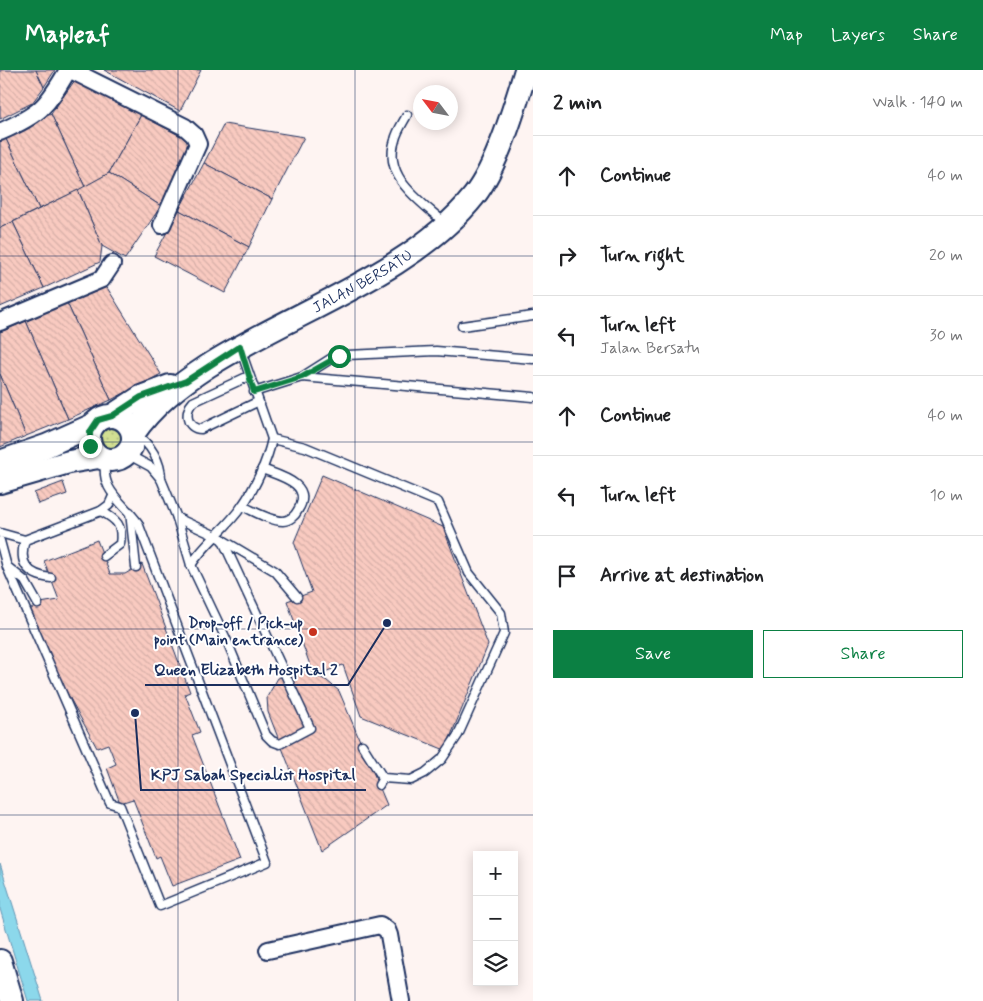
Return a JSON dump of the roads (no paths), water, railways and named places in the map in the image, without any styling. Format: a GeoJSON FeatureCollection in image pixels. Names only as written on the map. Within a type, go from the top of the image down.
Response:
{"type":"FeatureCollection","features":[{"type":"Feature","properties":{"kind":"street"},"geometry":{"type":"LineString","coordinates":[[0,132],[24,121],[42,109],[69,70],[185,127],[194,135],[198,144],[162,225]]}},
{"type":"Feature","properties":{"kind":"street","name":"JALAN BERSATU"},"geometry":{"type":"LineString","coordinates":[[116,451],[155,406],[186,381],[240,346],[342,293],[409,254],[448,225],[475,194],[492,163],[517,99],[526,70]]}},
{"type":"Feature","properties":{"kind":"street"},"geometry":{"type":"LineString","coordinates":[[0,322],[102,279],[112,264]]}},
{"type":"Feature","properties":{"kind":"street"},"geometry":{"type":"LineString","coordinates":[[2,478],[38,449],[103,420],[141,397],[186,381]]}},
{"type":"Feature","properties":{"kind":"street"},"geometry":{"type":"LineString","coordinates":[[103,420],[89,439],[90,446],[116,451]]}},
{"type":"Feature","properties":{"kind":"street"},"geometry":{"type":"LineString","coordinates":[[103,420],[126,421],[116,451]]}},
{"type":"Feature","properties":{"kind":"street"},"geometry":{"type":"LineString","coordinates":[[2,478],[116,451]]}},
{"type":"Feature","properties":{"kind":"street"},"geometry":{"type":"LineString","coordinates":[[268,950],[380,925],[387,930],[389,935],[401,1001]]}},
{"type":"Feature","properties":{"kind":"street"},"geometry":{"type":"LineString","coordinates":[[0,961],[12,1001]]}},
{"type":"Feature","properties":{"kind":"lane"},"geometry":{"type":"LineString","coordinates":[[407,115],[394,141],[394,168],[404,187],[448,225]]}},
{"type":"Feature","properties":{"kind":"lane"},"geometry":{"type":"LineString","coordinates":[[462,326],[533,316]]}},
{"type":"Feature","properties":{"kind":"lane"},"geometry":{"type":"LineString","coordinates":[[191,565],[201,550],[219,537],[242,506],[262,469],[272,440],[257,402],[240,346]]}},
{"type":"Feature","properties":{"kind":"lane"},"geometry":{"type":"LineString","coordinates":[[254,392],[302,377],[332,358],[348,355],[436,351],[533,359]]}},
{"type":"Feature","properties":{"kind":"lane"},"geometry":{"type":"LineString","coordinates":[[249,376],[193,402],[188,407],[186,415],[191,425],[201,429],[257,402]]}},
{"type":"Feature","properties":{"kind":"lane"},"geometry":{"type":"LineString","coordinates":[[302,377],[533,397]]}},
{"type":"Feature","properties":{"kind":"lane"},"geometry":{"type":"LineString","coordinates":[[0,541],[7,567],[110,803],[120,806],[160,906],[267,862],[182,643],[138,523],[130,512],[113,496],[103,472],[116,451],[146,440],[161,469],[161,479]]}},
{"type":"Feature","properties":{"kind":"lane"},"geometry":{"type":"LineString","coordinates":[[272,440],[305,447],[438,502],[469,573],[501,613],[504,633],[458,735],[442,759],[426,774],[411,780],[383,778]]}},
{"type":"Feature","properties":{"kind":"lane"},"geometry":{"type":"LineString","coordinates":[[116,451],[151,467],[161,479],[177,518],[191,565],[227,642],[266,735],[272,741],[280,744],[310,728],[219,537]]}},
{"type":"Feature","properties":{"kind":"lane"},"geometry":{"type":"LineString","coordinates":[[242,506],[285,522],[293,517],[299,508],[302,496],[301,489],[295,482],[262,469]]}},
{"type":"Feature","properties":{"kind":"lane"},"geometry":{"type":"LineString","coordinates":[[0,533],[25,540],[101,511],[109,505],[113,496]]}},
{"type":"Feature","properties":{"kind":"lane"},"geometry":{"type":"LineString","coordinates":[[101,511],[114,518],[120,526],[121,535],[120,544],[104,556]]}},
{"type":"Feature","properties":{"kind":"lane"},"geometry":{"type":"LineString","coordinates":[[130,512],[136,567]]}},
{"type":"Feature","properties":{"kind":"lane"},"geometry":{"type":"LineString","coordinates":[[177,518],[219,537],[275,571],[297,597]]}},
{"type":"Feature","properties":{"kind":"lane"},"geometry":{"type":"LineString","coordinates":[[25,540],[22,552],[23,563],[32,573],[51,578]]}},
{"type":"Feature","properties":{"kind":"lane"},"geometry":{"type":"LineString","coordinates":[[0,557],[7,567],[25,581],[38,604]]}},
{"type":"Feature","properties":{"kind":"lane"},"geometry":{"type":"LineString","coordinates":[[362,745],[370,754],[383,778]]}},
{"type":"Feature","properties":{"kind":"lane"},"geometry":{"type":"LineString","coordinates":[[379,785],[383,778]]}},
{"type":"Feature","properties":{"kind":"water"},"geometry":{"type":"Polygon","coordinates":[[[0,864],[43,1001],[28,1001],[0,909],[0,864]]]}},
{"type":"Feature","properties":{"kind":"place","name":"Queen Elizabeth Hospital 2"},"geometry":{"type":"Point","coordinates":[387,623]}},
{"type":"Feature","properties":{"kind":"place","name":"Drop-off / Pick-up point (Main entrance)"},"geometry":{"type":"Point","coordinates":[313,632]}},
{"type":"Feature","properties":{"kind":"place","name":"KPJ Sabah Specialist Hospital"},"geometry":{"type":"Point","coordinates":[135,713]}}]}
